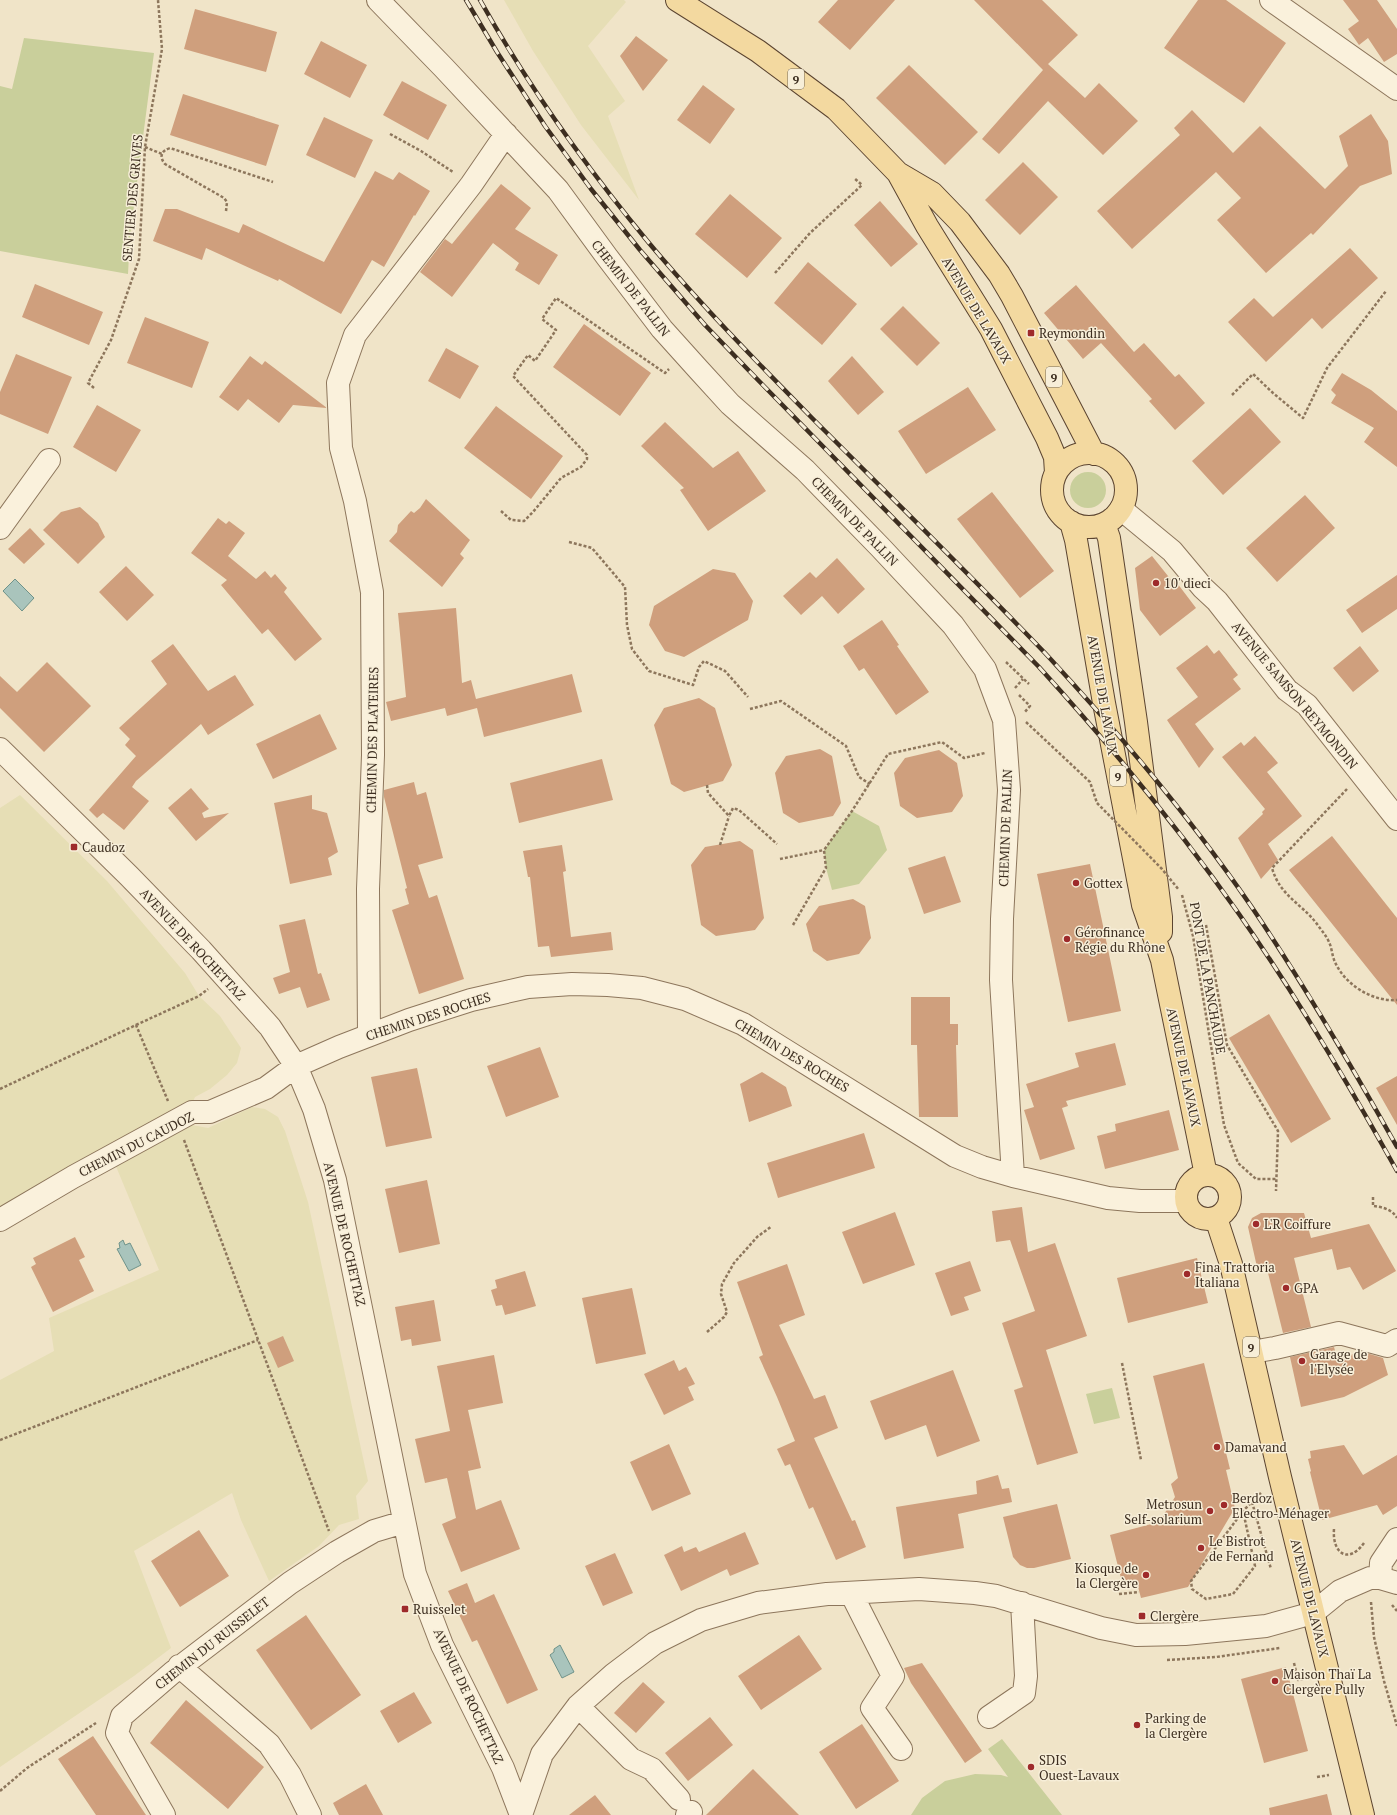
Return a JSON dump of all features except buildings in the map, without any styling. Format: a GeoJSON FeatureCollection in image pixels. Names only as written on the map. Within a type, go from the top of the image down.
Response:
{"type":"FeatureCollection","features":[{"type":"Feature","properties":{"kind":"main road","name":"AVENUE DE LAVAUX"},"geometry":{"type":"LineString","coordinates":[[677,0],[758,51],[836,109],[898,173],[927,226],[991,329],[1047,438],[1055,457],[1056,473]]}},
{"type":"Feature","properties":{"kind":"main road","name":"AVENUE DE LAVAUX"},"geometry":{"type":"LineString","coordinates":[[898,173],[932,193],[960,222],[999,274],[1012,296],[1094,454]]}},
{"type":"Feature","properties":{"kind":"main road"},"geometry":{"type":"LineString","coordinates":[[1083,454],[1094,454],[1106,457],[1116,464],[1122,474],[1126,486],[1125,498],[1121,508],[1104,524],[1093,527],[1081,526],[1071,522],[1062,515],[1056,506],[1052,495],[1052,484],[1056,473],[1063,464],[1072,457],[1083,454]]}},
{"type":"Feature","properties":{"kind":"main road","name":"AVENUE DE LAVAUX"},"geometry":{"type":"LineString","coordinates":[[1071,522],[1076,540],[1104,703],[1143,905],[1162,960],[1206,1175]]}},
{"type":"Feature","properties":{"kind":"main road","name":"AVENUE DE LAVAUX"},"geometry":{"type":"LineString","coordinates":[[1104,524],[1109,538],[1136,722],[1160,917],[1162,960]]}},
{"type":"Feature","properties":{"kind":"main road"},"geometry":{"type":"LineString","coordinates":[[1206,1175],[1220,1178],[1229,1190],[1230,1204],[1226,1211],[1216,1218],[1206,1219],[1193,1214],[1186,1201],[1189,1187],[1199,1177],[1206,1175]]}},
{"type":"Feature","properties":{"kind":"main road","name":"AVENUE DE LAVAUX"},"geometry":{"type":"LineString","coordinates":[[1216,1218],[1231,1264],[1280,1477],[1363,1815]]}},
{"type":"Feature","properties":{"kind":"street","name":"CHEMIN DE PALLIN"},"geometry":{"type":"LineString","coordinates":[[378,0],[558,190],[607,258],[662,329],[730,404],[806,470],[953,625],[986,669],[1016,720],[1009,790],[1002,919],[1002,980],[1014,1176]]}},
{"type":"Feature","properties":{"kind":"street"},"geometry":{"type":"LineString","coordinates":[[1271,0],[1397,89]]}},
{"type":"Feature","properties":{"kind":"street","name":"CHEMIN DES PLATEIRES"},"geometry":{"type":"LineString","coordinates":[[369,1035],[368,889],[373,755],[372,592],[355,501],[341,448],[338,383],[355,335],[471,185],[506,134]]}},
{"type":"Feature","properties":{"kind":"street"},"geometry":{"type":"LineString","coordinates":[[0,528],[50,460]]}},
{"type":"Feature","properties":{"kind":"street","name":"AVENUE SAMSON REYMONDIN"},"geometry":{"type":"LineString","coordinates":[[1121,508],[1172,551],[1203,588],[1217,602],[1287,690],[1307,705],[1397,819]]}},
{"type":"Feature","properties":{"kind":"street","name":"AVENUE DE ROCHETTAZ"},"geometry":{"type":"LineString","coordinates":[[0,749],[129,876],[226,978],[270,1027],[296,1066],[314,1108],[335,1180],[415,1574],[442,1644],[503,1768],[521,1815]]}},
{"type":"Feature","properties":{"kind":"street","name":"CHEMIN DES ROCHES"},"geometry":{"type":"LineString","coordinates":[[296,1066],[369,1035],[470,1000],[528,987],[572,984],[642,988],[685,999],[743,1024],[955,1156],[982,1167],[1108,1198],[1140,1201],[1186,1201]]}},
{"type":"Feature","properties":{"kind":"street","name":"CHEMIN DU CAUDOZ"},"geometry":{"type":"LineString","coordinates":[[0,1220],[72,1177],[177,1122],[192,1112],[210,1112],[266,1088],[296,1066]]}},
{"type":"Feature","properties":{"kind":"street"},"geometry":{"type":"LineString","coordinates":[[1252,1352],[1338,1333],[1387,1346],[1397,1340]]}},
{"type":"Feature","properties":{"kind":"street","name":"CHEMIN DU RUISSELET"},"geometry":{"type":"LineString","coordinates":[[122,1716],[179,1666],[290,1584],[337,1552],[374,1531],[404,1522]]}},
{"type":"Feature","properties":{"kind":"street"},"geometry":{"type":"LineString","coordinates":[[521,1815],[542,1754],[578,1706],[614,1674],[655,1643],[701,1620],[758,1603],[827,1594],[919,1589],[996,1596],[1101,1628],[1136,1635],[1185,1634],[1266,1626],[1313,1613],[1340,1591],[1370,1578],[1388,1580],[1381,1563],[1397,1539]]}},
{"type":"Feature","properties":{"kind":"street"},"geometry":{"type":"LineString","coordinates":[[851,1593],[893,1676],[872,1708],[901,1749]]}},
{"type":"Feature","properties":{"kind":"street"},"geometry":{"type":"LineString","coordinates":[[989,1717],[1024,1693],[1026,1676],[1022,1603]]}},
{"type":"Feature","properties":{"kind":"street"},"geometry":{"type":"LineString","coordinates":[[179,1666],[268,1744],[290,1775],[310,1815]]}},
{"type":"Feature","properties":{"kind":"street"},"geometry":{"type":"LineString","coordinates":[[578,1706],[631,1759],[652,1769],[686,1808]]}},
{"type":"Feature","properties":{"kind":"street"},"geometry":{"type":"LineString","coordinates":[[122,1716],[117,1733],[164,1815]]}},
{"type":"Feature","properties":{"kind":"path","name":"SENTIER DES GRIVES"},"geometry":{"type":"LineString","coordinates":[[94,388],[88,383],[111,340],[139,260],[145,147],[162,48],[158,0]]}},
{"type":"Feature","properties":{"kind":"path"},"geometry":{"type":"LineString","coordinates":[[390,134],[438,161],[471,185]]}},
{"type":"Feature","properties":{"kind":"path"},"geometry":{"type":"LineString","coordinates":[[145,147],[162,154]]}},
{"type":"Feature","properties":{"kind":"path"},"geometry":{"type":"LineString","coordinates":[[226,211],[227,202],[224,198],[165,164],[161,159],[165,150],[170,148],[273,182]]}},
{"type":"Feature","properties":{"kind":"path"},"geometry":{"type":"LineString","coordinates":[[775,273],[810,233],[862,185],[854,178]]}},
{"type":"Feature","properties":{"kind":"path"},"geometry":{"type":"LineString","coordinates":[[1232,395],[1253,374],[1273,393],[1304,418],[1327,368],[1386,291]]}},
{"type":"Feature","properties":{"kind":"path"},"geometry":{"type":"LineString","coordinates":[[501,511],[511,520],[524,520],[541,503],[561,478],[581,467],[587,459],[587,455],[513,376],[528,355],[535,361],[556,330],[542,319],[556,298],[665,373],[673,365]]}},
{"type":"Feature","properties":{"kind":"path"},"geometry":{"type":"LineString","coordinates":[[569,542],[592,548],[625,587],[627,625],[632,649],[649,671],[693,685],[698,667],[704,661],[726,671],[748,697]]}},
{"type":"Feature","properties":{"kind":"path"},"geometry":{"type":"LineString","coordinates":[[1014,689],[1024,680]]}},
{"type":"Feature","properties":{"kind":"path"},"geometry":{"type":"LineString","coordinates":[[750,709],[781,701],[846,746],[859,777],[870,784]]}},
{"type":"Feature","properties":{"kind":"path"},"geometry":{"type":"LineString","coordinates":[[1016,720],[1030,706],[1026,702]]}},
{"type":"Feature","properties":{"kind":"path","name":"PONT DE LA PANCHAUDE"},"geometry":{"type":"LineString","coordinates":[[1016,720],[1090,782],[1097,803],[1162,869],[1179,890],[1186,906],[1193,936],[1224,1125],[1238,1163],[1256,1179],[1277,1179]]}},
{"type":"Feature","properties":{"kind":"path"},"geometry":{"type":"LineString","coordinates":[[793,925],[826,868],[824,850],[870,784],[888,754],[942,742],[964,758],[992,751]]}},
{"type":"Feature","properties":{"kind":"path"},"geometry":{"type":"LineString","coordinates":[[707,785],[708,793],[729,816]]}},
{"type":"Feature","properties":{"kind":"path"},"geometry":{"type":"LineString","coordinates":[[1348,788],[1272,868],[1275,879],[1282,890],[1313,918],[1330,942],[1335,963],[1346,976],[1367,994],[1397,1000]]}},
{"type":"Feature","properties":{"kind":"path"},"geometry":{"type":"LineString","coordinates":[[720,845],[733,808],[739,810],[777,844]]}},
{"type":"Feature","properties":{"kind":"path"},"geometry":{"type":"LineString","coordinates":[[780,859],[824,850]]}},
{"type":"Feature","properties":{"kind":"path"},"geometry":{"type":"LineString","coordinates":[[1206,925],[1227,1045],[1278,1130],[1276,1192]]}},
{"type":"Feature","properties":{"kind":"path"},"geometry":{"type":"LineString","coordinates":[[0,1089],[199,996],[226,978]]}},
{"type":"Feature","properties":{"kind":"path"},"geometry":{"type":"LineString","coordinates":[[136,1025],[177,1122],[337,1552]]}},
{"type":"Feature","properties":{"kind":"path"},"geometry":{"type":"LineString","coordinates":[[1373,1197],[1373,1206],[1385,1208],[1395,1214],[1397,1218]]}},
{"type":"Feature","properties":{"kind":"path"},"geometry":{"type":"LineString","coordinates":[[707,1332],[724,1317],[727,1312],[721,1294],[722,1284],[734,1263],[757,1237],[772,1226]]}},
{"type":"Feature","properties":{"kind":"path"},"geometry":{"type":"LineString","coordinates":[[0,1440],[258,1340]]}},
{"type":"Feature","properties":{"kind":"path"},"geometry":{"type":"LineString","coordinates":[[1122,1363],[1141,1460]]}},
{"type":"Feature","properties":{"kind":"path"},"geometry":{"type":"LineString","coordinates":[[1243,1511],[1255,1566],[1233,1594],[1206,1599],[1192,1589],[1191,1581],[1243,1511],[1252,1501],[1280,1477]]}},
{"type":"Feature","properties":{"kind":"path"},"geometry":{"type":"LineString","coordinates":[[1252,1501],[1271,1569]]}},
{"type":"Feature","properties":{"kind":"path"},"geometry":{"type":"LineString","coordinates":[[1334,1529],[1333,1538],[1341,1553],[1346,1556],[1359,1550],[1364,1543]]}},
{"type":"Feature","properties":{"kind":"path"},"geometry":{"type":"LineString","coordinates":[[1119,1594],[1139,1592]]}},
{"type":"Feature","properties":{"kind":"path"},"geometry":{"type":"LineString","coordinates":[[1370,1600],[1374,1637],[1384,1681],[1397,1726]]}},
{"type":"Feature","properties":{"kind":"path"},"geometry":{"type":"LineString","coordinates":[[1167,1660],[1216,1657],[1280,1648]]}},
{"type":"Feature","properties":{"kind":"path"},"geometry":{"type":"LineString","coordinates":[[1294,1663],[1298,1680],[1303,1679]]}},
{"type":"Feature","properties":{"kind":"path"},"geometry":{"type":"LineString","coordinates":[[0,1791],[27,1768],[97,1722],[122,1716]]}},
{"type":"Feature","properties":{"kind":"path"},"geometry":{"type":"LineString","coordinates":[[1317,1777],[1329,1774]]}},
{"type":"Feature","properties":{"kind":"shaded area"},"geometry":{"type":"Polygon","coordinates":[[[504,0],[624,0],[626,2],[588,46],[625,101],[608,116],[639,200],[581,125],[533,51],[504,0]]]}},
{"type":"Feature","properties":{"kind":"shaded area"},"geometry":{"type":"Polygon","coordinates":[[[20,795],[107,881],[185,973],[199,996],[220,1016],[241,1048],[237,1063],[227,1075],[210,1089],[195,1097],[191,1106],[0,1211],[0,808],[20,795]]]}},
{"type":"Feature","properties":{"kind":"shaded area"},"geometry":{"type":"Polygon","coordinates":[[[252,1107],[265,1109],[278,1117],[285,1131],[308,1202],[368,1481],[356,1496],[359,1519],[339,1525],[319,1546],[269,1581],[241,1520],[232,1493],[134,1551],[171,1648],[134,1676],[0,1767],[0,1380],[54,1351],[49,1318],[159,1270],[115,1164],[138,1149],[192,1125],[208,1128],[252,1107]]]}},
{"type":"Feature","properties":{"kind":"green space"},"geometry":{"type":"Polygon","coordinates":[[[24,38],[154,53],[130,236],[128,274],[0,251],[0,86],[12,89],[24,38]]]}},
{"type":"Feature","properties":{"kind":"green space"},"geometry":{"type":"Polygon","coordinates":[[[1088,472],[1098,475],[1103,480],[1106,490],[1103,500],[1098,505],[1088,508],[1078,505],[1073,500],[1070,490],[1073,480],[1078,475],[1088,472]]]}},
{"type":"Feature","properties":{"kind":"green space"},"geometry":{"type":"Polygon","coordinates":[[[852,811],[879,826],[887,850],[859,884],[832,890],[826,868],[824,850],[852,811]]]}},
{"type":"Feature","properties":{"kind":"green space"},"geometry":{"type":"Polygon","coordinates":[[[1112,1388],[1120,1418],[1094,1424],[1086,1394],[1112,1388]]]}},
{"type":"Feature","properties":{"kind":"green space"},"geometry":{"type":"Polygon","coordinates":[[[1002,1739],[1062,1815],[911,1815],[922,1798],[945,1781],[975,1774],[1001,1775],[1008,1777],[988,1749],[1002,1739]]]}},
{"type":"Feature","properties":{"kind":"water"},"geometry":{"type":"Polygon","coordinates":[[[15,579],[34,598],[22,611],[3,591],[15,579]]]}},
{"type":"Feature","properties":{"kind":"water"},"geometry":{"type":"Polygon","coordinates":[[[123,1240],[125,1245],[130,1243],[141,1265],[129,1271],[117,1249],[120,1248],[119,1243],[123,1240]]]}},
{"type":"Feature","properties":{"kind":"water"},"geometry":{"type":"Polygon","coordinates":[[[560,1645],[574,1672],[562,1678],[550,1655],[554,1652],[554,1649],[560,1645]]]}},
{"type":"Feature","properties":{"kind":"railway"},"geometry":{"type":"LineString","coordinates":[[466,0],[497,52],[545,126],[591,189],[640,250],[705,325],[1039,667],[1092,726],[1168,818],[1239,914],[1302,1009],[1360,1105],[1397,1171]]}},
{"type":"Feature","properties":{"kind":"railway"},"geometry":{"type":"LineString","coordinates":[[480,0],[518,64],[580,155],[668,266],[770,375],[1045,653],[1127,745],[1179,808],[1228,873],[1271,935],[1327,1025],[1397,1147]]}},
{"type":"Feature","properties":{"kind":"place","name":"Reymondin"},"geometry":{"type":"Point","coordinates":[1031,333]}},
{"type":"Feature","properties":{"kind":"place","name":"10' dieci"},"geometry":{"type":"Point","coordinates":[1156,583]}},
{"type":"Feature","properties":{"kind":"place","name":"Caudoz"},"geometry":{"type":"Point","coordinates":[74,847]}},
{"type":"Feature","properties":{"kind":"place","name":"Gottex"},"geometry":{"type":"Point","coordinates":[1076,883]}},
{"type":"Feature","properties":{"kind":"place","name":"Gérofinance Régie du Rhône"},"geometry":{"type":"Point","coordinates":[1067,939]}},
{"type":"Feature","properties":{"kind":"place","name":"L'R Coiffure"},"geometry":{"type":"Point","coordinates":[1256,1224]}},
{"type":"Feature","properties":{"kind":"place","name":"Fina Trattoria Italiana"},"geometry":{"type":"Point","coordinates":[1187,1274]}},
{"type":"Feature","properties":{"kind":"place","name":"GPA"},"geometry":{"type":"Point","coordinates":[1286,1288]}},
{"type":"Feature","properties":{"kind":"place","name":"Garage de l'Elysée"},"geometry":{"type":"Point","coordinates":[1302,1361]}},
{"type":"Feature","properties":{"kind":"place","name":"Damavand"},"geometry":{"type":"Point","coordinates":[1217,1447]}},
{"type":"Feature","properties":{"kind":"place","name":"Berdoz Electro-Ménager"},"geometry":{"type":"Point","coordinates":[1224,1505]}},
{"type":"Feature","properties":{"kind":"place","name":"Metrosun Self-solarium"},"geometry":{"type":"Point","coordinates":[1210,1511]}},
{"type":"Feature","properties":{"kind":"place","name":"Le Bistrot de Fernand"},"geometry":{"type":"Point","coordinates":[1201,1548]}},
{"type":"Feature","properties":{"kind":"place","name":"Kiosque de la Clergère"},"geometry":{"type":"Point","coordinates":[1146,1575]}},
{"type":"Feature","properties":{"kind":"place","name":"Ruisselet"},"geometry":{"type":"Point","coordinates":[405,1609]}},
{"type":"Feature","properties":{"kind":"place","name":"Clergère"},"geometry":{"type":"Point","coordinates":[1142,1616]}},
{"type":"Feature","properties":{"kind":"place","name":"Maison Thaï La Clergère Pully"},"geometry":{"type":"Point","coordinates":[1275,1681]}},
{"type":"Feature","properties":{"kind":"place","name":"Parking de la Clergère"},"geometry":{"type":"Point","coordinates":[1137,1725]}},
{"type":"Feature","properties":{"kind":"place","name":"SDIS Ouest-Lavaux"},"geometry":{"type":"Point","coordinates":[1031,1767]}}]}
